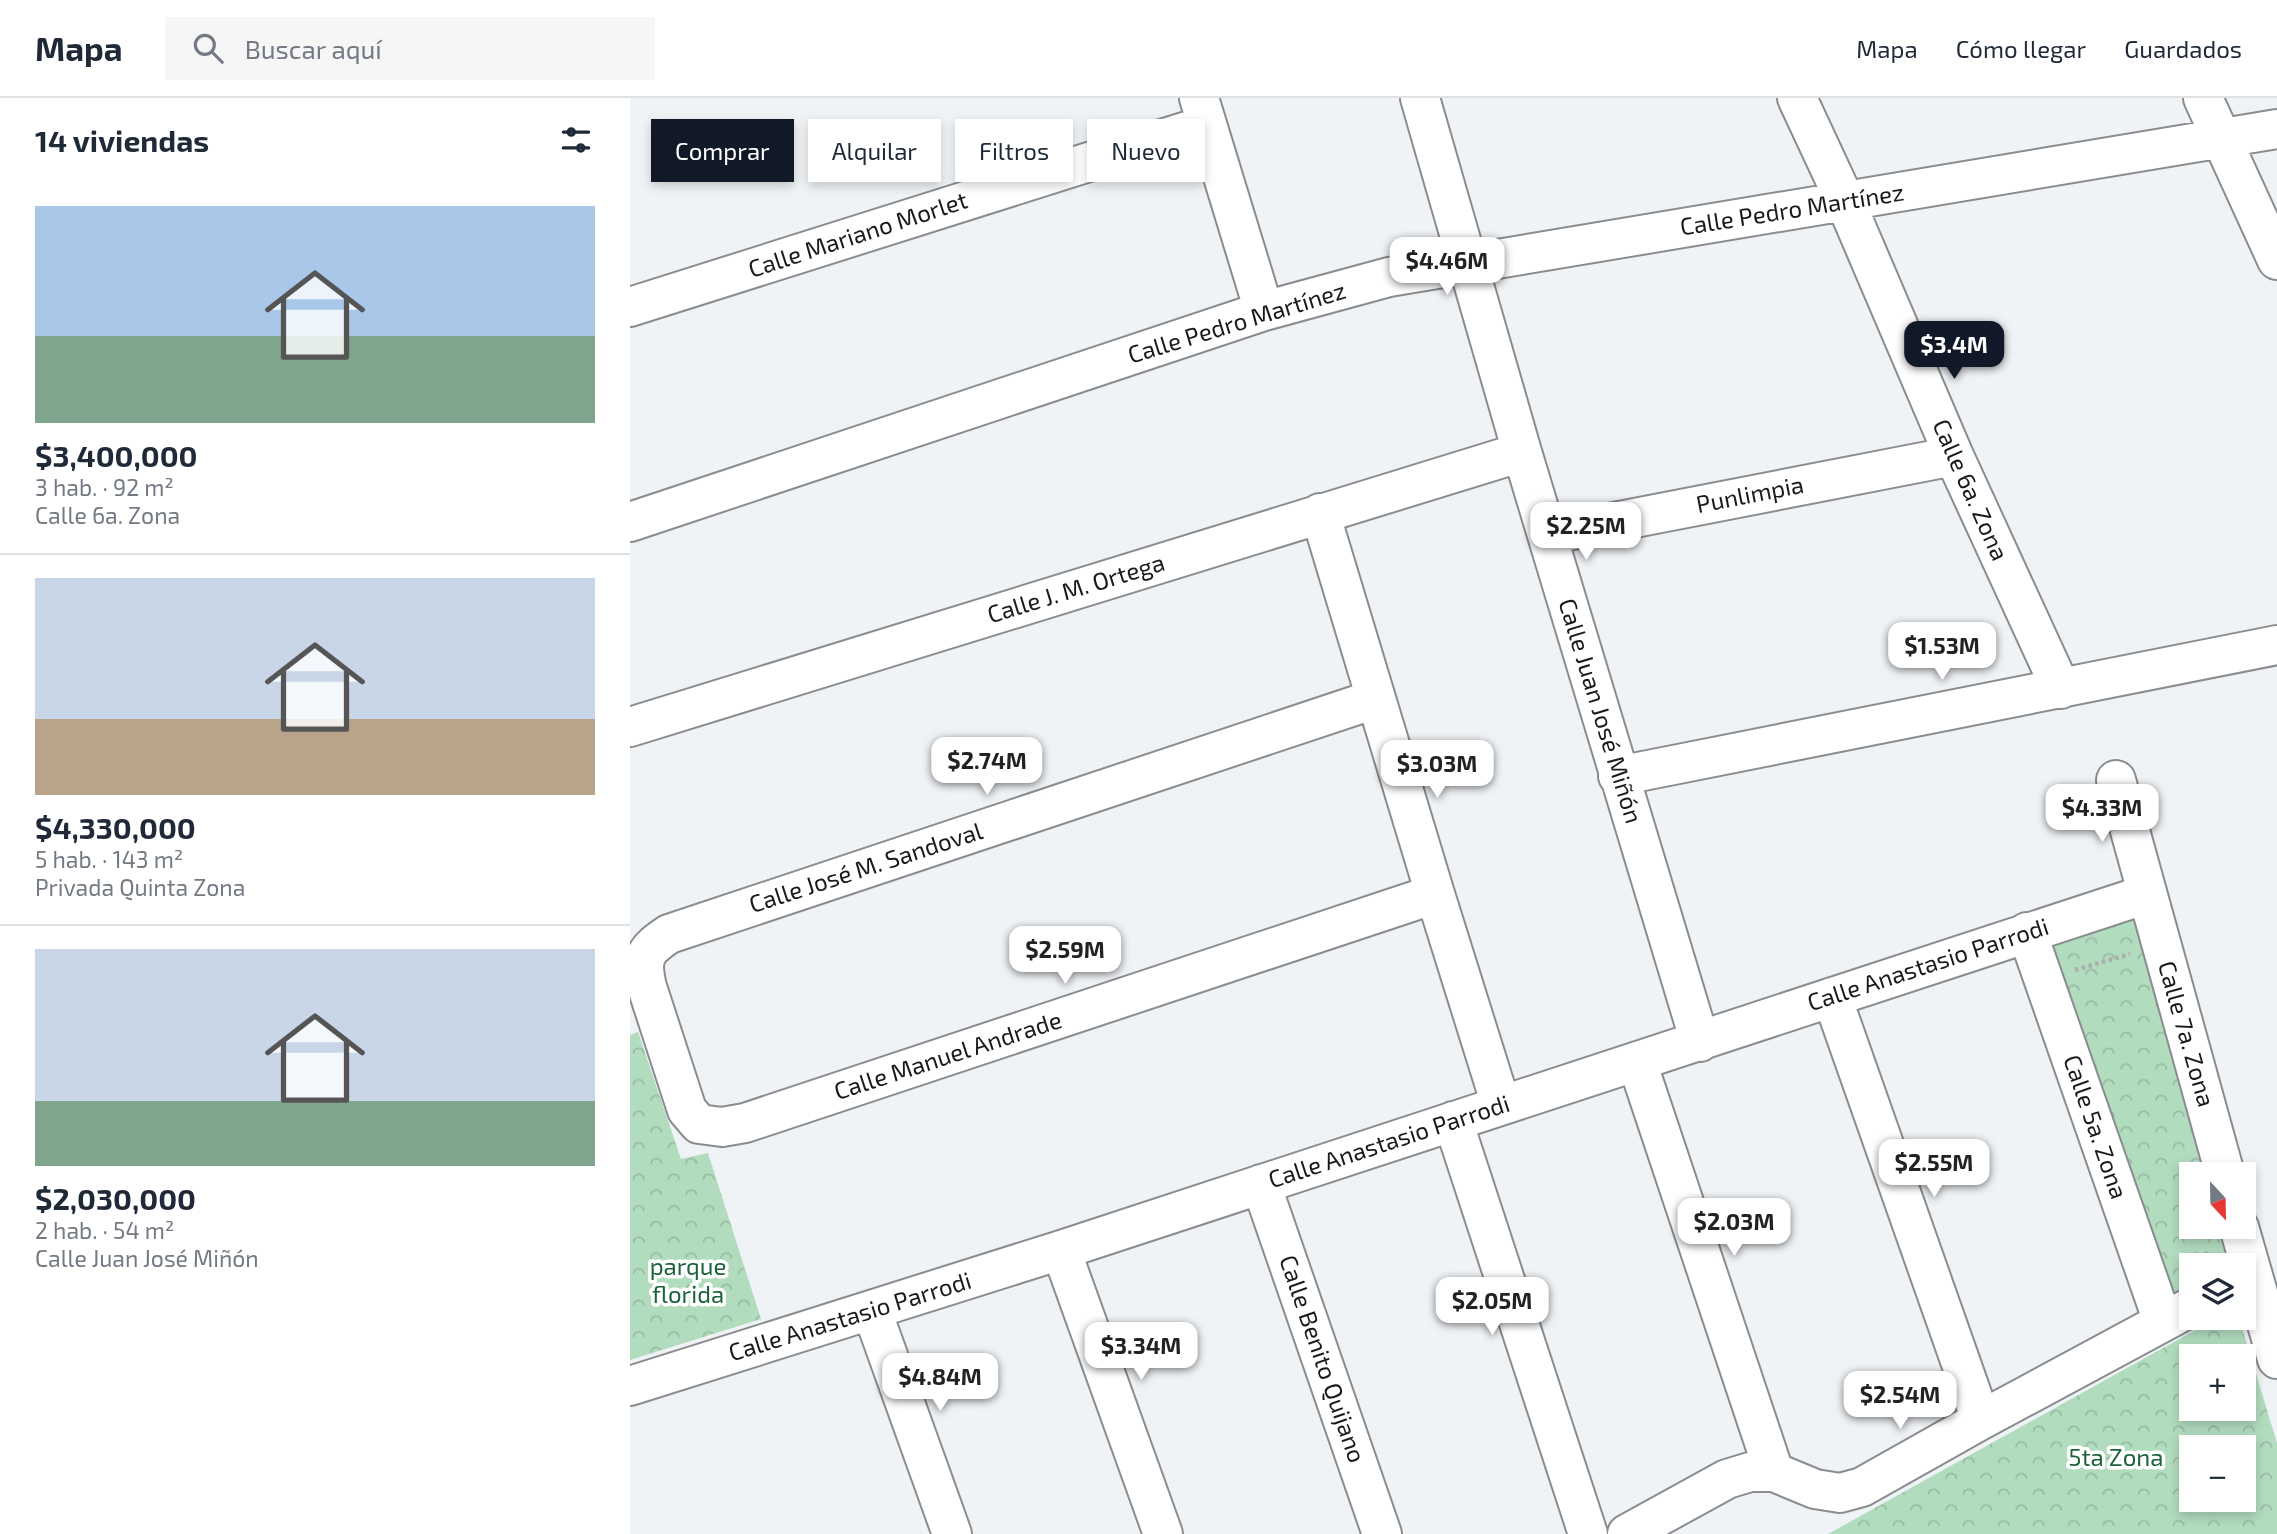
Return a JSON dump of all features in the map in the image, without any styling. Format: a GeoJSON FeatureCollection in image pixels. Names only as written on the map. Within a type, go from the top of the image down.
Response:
{"type":"FeatureCollection","features":[{"type":"Feature","properties":{"kind":"street","name":"Calle Juan José Miñón"},"geometry":{"type":"LineString","coordinates":[[1420,98],[1618,776],[1700,1042]]}},
{"type":"Feature","properties":{"kind":"street","name":"Calle 6a. Zona"},"geometry":{"type":"LineString","coordinates":[[1797,98],[1845,201],[1954,456],[2061,689]]}},
{"type":"Feature","properties":{"kind":"street"},"geometry":{"type":"LineString","coordinates":[[2203,98],[2277,260]]}},
{"type":"Feature","properties":{"kind":"street"},"geometry":{"type":"LineString","coordinates":[[1203,111],[1264,311]]}},
{"type":"Feature","properties":{"kind":"street","name":"Calle Mariano Morlet"},"geometry":{"type":"LineString","coordinates":[[630,307],[1203,111]]}},
{"type":"Feature","properties":{"kind":"street","name":"Calle Pedro Martínez"},"geometry":{"type":"LineString","coordinates":[[630,522],[1264,311],[1389,277],[2277,129]]}},
{"type":"Feature","properties":{"kind":"street","name":"Calle J. M. Ortega"},"geometry":{"type":"LineString","coordinates":[[630,727],[1522,452]]}},
{"type":"Feature","properties":{"kind":"street","name":"Punlimpia"},"geometry":{"type":"LineString","coordinates":[[1547,535],[1954,456]]}},
{"type":"Feature","properties":{"kind":"street"},"geometry":{"type":"LineString","coordinates":[[1320,513],[1501,1105]]}},
{"type":"Feature","properties":{"kind":"street"},"geometry":{"type":"LineString","coordinates":[[1618,776],[2277,645]]}},
{"type":"Feature","properties":{"kind":"street","name":"Calle José M. Sandoval"},"geometry":{"type":"LineString","coordinates":[[699,1124],[687,1110],[643,972],[644,958],[653,945],[669,934],[1376,699]]}},
{"type":"Feature","properties":{"kind":"street","name":"Calle 7a. Zona"},"geometry":{"type":"LineString","coordinates":[[2116,779],[2222,1162]]}},
{"type":"Feature","properties":{"kind":"street","name":"Calle Manuel Andrade"},"geometry":{"type":"LineString","coordinates":[[699,1124],[722,1127],[745,1123],[1435,894]]}},
{"type":"Feature","properties":{"kind":"street","name":"Calle Anastasio Parrodi"},"geometry":{"type":"LineString","coordinates":[[630,1386],[1061,1250],[2147,894]]}},
{"type":"Feature","properties":{"kind":"street","name":"Calle 5a. Zona"},"geometry":{"type":"LineString","coordinates":[[2027,932],[2177,1315]]}},
{"type":"Feature","properties":{"kind":"street"},"geometry":{"type":"LineString","coordinates":[[1832,997],[1981,1420]]}},
{"type":"Feature","properties":{"kind":"street"},"geometry":{"type":"LineString","coordinates":[[1637,1062],[1774,1472]]}},
{"type":"Feature","properties":{"kind":"street"},"geometry":{"type":"LineString","coordinates":[[1453,1121],[1588,1534]]}},
{"type":"Feature","properties":{"kind":"street","name":"Calle Benito Quijano"},"geometry":{"type":"LineString","coordinates":[[1261,1184],[1382,1534]]}},
{"type":"Feature","properties":{"kind":"street"},"geometry":{"type":"LineString","coordinates":[[1061,1250],[1163,1534]]}},
{"type":"Feature","properties":{"kind":"street"},"geometry":{"type":"LineString","coordinates":[[2256,1300],[2277,1359]]}},
{"type":"Feature","properties":{"kind":"street"},"geometry":{"type":"LineString","coordinates":[[872,1311],[952,1534]]}},
{"type":"Feature","properties":{"kind":"street"},"geometry":{"type":"LineString","coordinates":[[1627,1534],[1727,1479],[1750,1472],[1774,1472],[1815,1489],[1840,1493],[1862,1487],[2177,1315]]}},
{"type":"Feature","properties":{"kind":"path"},"geometry":{"type":"LineString","coordinates":[[2068,971],[2132,954]]}},
{"type":"Feature","properties":{"kind":"path"},"geometry":{"type":"LineString","coordinates":[[2169,1261],[2178,1265],[2206,1254],[2219,1239]]}},
{"type":"Feature","properties":{"kind":"green space"},"geometry":{"type":"Polygon","coordinates":[[[2147,894],[2222,1162],[2179,1162],[2179,1239],[2241,1239],[2242,1253],[2179,1253],[2179,1313],[2163,1322],[2027,932],[2147,894]]]}},
{"type":"Feature","properties":{"kind":"green space","name":"parque florida"},"geometry":{"type":"Polygon","coordinates":[[[638,1032],[681,1159],[708,1153],[761,1319],[630,1360],[630,1035],[638,1032]]]}},
{"type":"Feature","properties":{"kind":"green space","name":"5ta Zona"},"geometry":{"type":"Polygon","coordinates":[[[2195,1330],[2243,1330],[2247,1344],[2179,1344],[2179,1421],[2256,1421],[2256,1374],[2277,1443],[2277,1534],[1828,1534],[2195,1330]]]}}]}
